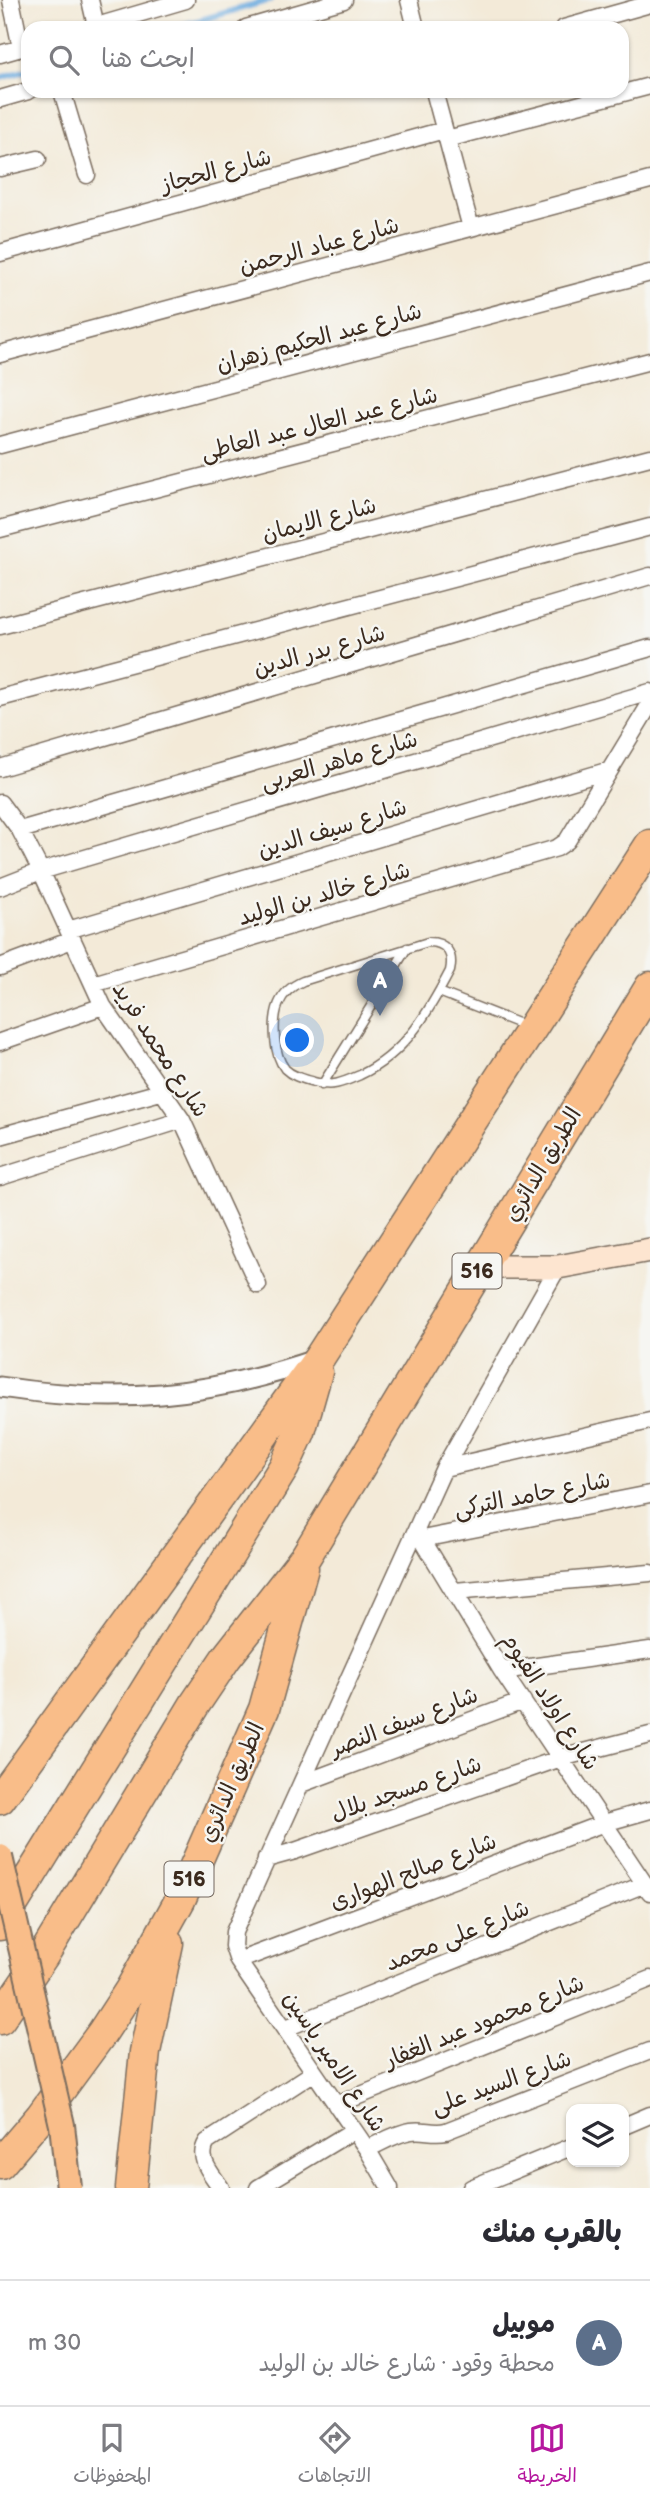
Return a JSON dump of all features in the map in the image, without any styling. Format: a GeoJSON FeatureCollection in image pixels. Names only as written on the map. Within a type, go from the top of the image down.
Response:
{"type":"FeatureCollection","features":[{"type":"Feature","properties":{"kind":"highway"},"geometry":{"type":"LineString","coordinates":[[0,1799],[319,1358],[650,845]]}},
{"type":"Feature","properties":{"kind":"highway","name":"الطريق الدائري"},"geometry":{"type":"LineString","coordinates":[[0,2019],[43,1956],[195,1704],[226,1658],[306,1556],[650,987]]}},
{"type":"Feature","properties":{"kind":"highway"},"geometry":{"type":"LineString","coordinates":[[0,1925],[284,1467],[312,1396],[319,1358]]}},
{"type":"Feature","properties":{"kind":"highway","name":"الطريق الدائري"},"geometry":{"type":"LineString","coordinates":[[0,2164],[49,2106],[102,2033],[180,1900],[264,1709],[306,1556]]}},
{"type":"Feature","properties":{"kind":"highway"},"geometry":{"type":"LineString","coordinates":[[131,2188],[145,2052],[160,1975],[180,1900]]}},
{"type":"Feature","properties":{"kind":"main road"},"geometry":{"type":"LineString","coordinates":[[480,1266],[558,1266],[650,1250]]}},
{"type":"Feature","properties":{"kind":"main road"},"geometry":{"type":"LineString","coordinates":[[0,1857],[62,2125],[69,2188]]}},
{"type":"Feature","properties":{"kind":"street"},"geometry":{"type":"LineString","coordinates":[[11,0],[21,34]]}},
{"type":"Feature","properties":{"kind":"street"},"geometry":{"type":"LineString","coordinates":[[90,0],[92,21]]}},
{"type":"Feature","properties":{"kind":"street"},"geometry":{"type":"LineString","coordinates":[[270,21],[344,0]]}},
{"type":"Feature","properties":{"kind":"street"},"geometry":{"type":"LineString","coordinates":[[409,0],[414,21]]}},
{"type":"Feature","properties":{"kind":"street"},"geometry":{"type":"LineString","coordinates":[[113,21],[180,1]]}},
{"type":"Feature","properties":{"kind":"street"},"geometry":{"type":"LineString","coordinates":[[589,21],[650,4]]}},
{"type":"Feature","properties":{"kind":"street"},"geometry":{"type":"LineString","coordinates":[[0,54],[21,48]]}},
{"type":"Feature","properties":{"kind":"street","name":"شارع الحجاز"},"geometry":{"type":"LineString","coordinates":[[629,91],[650,86]]}},
{"type":"Feature","properties":{"kind":"street"},"geometry":{"type":"LineString","coordinates":[[0,99],[21,93]]}},
{"type":"Feature","properties":{"kind":"street"},"geometry":{"type":"LineString","coordinates":[[64,98],[87,175]]}},
{"type":"Feature","properties":{"kind":"street"},"geometry":{"type":"LineString","coordinates":[[436,98],[471,228]]}},
{"type":"Feature","properties":{"kind":"street","name":"شارع الحجاز"},"geometry":{"type":"LineString","coordinates":[[0,253],[446,134],[599,98]]}},
{"type":"Feature","properties":{"kind":"street"},"geometry":{"type":"LineString","coordinates":[[0,168],[38,159]]}},
{"type":"Feature","properties":{"kind":"street","name":"شارع عباد الرحمن"},"geometry":{"type":"LineString","coordinates":[[0,354],[650,180]]}},
{"type":"Feature","properties":{"kind":"street","name":"شارع عبد الحكيم زهران"},"geometry":{"type":"LineString","coordinates":[[0,445],[650,273]]}},
{"type":"Feature","properties":{"kind":"street","name":"شارع عبد العال عبد العاطى"},"geometry":{"type":"LineString","coordinates":[[0,529],[650,361]]}},
{"type":"Feature","properties":{"kind":"street","name":"شارع الايمان"},"geometry":{"type":"LineString","coordinates":[[0,626],[650,457]]}},
{"type":"Feature","properties":{"kind":"street"},"geometry":{"type":"LineString","coordinates":[[0,698],[650,527]]}},
{"type":"Feature","properties":{"kind":"street","name":"شارع بدر الدين"},"geometry":{"type":"LineString","coordinates":[[0,768],[650,576]]}},
{"type":"Feature","properties":{"kind":"street"},"geometry":{"type":"LineString","coordinates":[[20,830],[650,648]]}},
{"type":"Feature","properties":{"kind":"street","name":"شارع ماهر العربى"},"geometry":{"type":"LineString","coordinates":[[0,887],[41,871],[650,692]]}},
{"type":"Feature","properties":{"kind":"street"},"geometry":{"type":"LineString","coordinates":[[610,770],[650,704]]}},
{"type":"Feature","properties":{"kind":"street","name":"شارع خالد بن الوليد"},"geometry":{"type":"LineString","coordinates":[[93,984],[551,851],[567,841],[610,770]]}},
{"type":"Feature","properties":{"kind":"street","name":"شارع سيف الدين"},"geometry":{"type":"LineString","coordinates":[[0,967],[70,935],[610,770]]}},
{"type":"Feature","properties":{"kind":"street","name":"شارع محمد فريد"},"geometry":{"type":"LineString","coordinates":[[0,803],[20,830],[41,871],[103,1006],[182,1120],[258,1285]]}},
{"type":"Feature","properties":{"kind":"street"},"geometry":{"type":"LineString","coordinates":[[0,1042],[103,1006]]}},
{"type":"Feature","properties":{"kind":"street"},"geometry":{"type":"LineString","coordinates":[[0,1136],[164,1091]]}},
{"type":"Feature","properties":{"kind":"street"},"geometry":{"type":"LineString","coordinates":[[0,1177],[182,1120]]}},
{"type":"Feature","properties":{"kind":"street"},"geometry":{"type":"LineString","coordinates":[[238,1961],[233,1945],[234,1931],[419,1536],[444,1468],[558,1266]]}},
{"type":"Feature","properties":{"kind":"street"},"geometry":{"type":"LineString","coordinates":[[0,1387],[78,1397],[160,1395],[241,1382],[319,1358]]}},
{"type":"Feature","properties":{"kind":"street"},"geometry":{"type":"LineString","coordinates":[[444,1468],[650,1421]]}},
{"type":"Feature","properties":{"kind":"street","name":"شارع حامد التركى"},"geometry":{"type":"LineString","coordinates":[[419,1536],[650,1494]]}},
{"type":"Feature","properties":{"kind":"street","name":"شارع اولاد الفيوم"},"geometry":{"type":"LineString","coordinates":[[419,1536],[502,1671],[647,1888]]}},
{"type":"Feature","properties":{"kind":"street"},"geometry":{"type":"LineString","coordinates":[[454,1591],[650,1573]]}},
{"type":"Feature","properties":{"kind":"street"},"geometry":{"type":"LineString","coordinates":[[502,1671],[650,1650]]}},
{"type":"Feature","properties":{"kind":"street","name":"شارع سيف النصر"},"geometry":{"type":"LineString","coordinates":[[301,1784],[523,1701]]}},
{"type":"Feature","properties":{"kind":"street","name":"شارع مسجد بلال"},"geometry":{"type":"LineString","coordinates":[[267,1859],[561,1758],[650,1735]]}},
{"type":"Feature","properties":{"kind":"street","name":"شارع صالح الهوارى"},"geometry":{"type":"LineString","coordinates":[[238,1961],[604,1823],[650,1810]]}},
{"type":"Feature","properties":{"kind":"street","name":"شارع على محمد"},"geometry":{"type":"LineString","coordinates":[[286,2028],[647,1888]]}},
{"type":"Feature","properties":{"kind":"street","name":"شارع الامير ياسين"},"geometry":{"type":"LineString","coordinates":[[238,1961],[286,2028],[335,2105],[368,2149],[390,2188]]}},
{"type":"Feature","properties":{"kind":"street","name":"شارع محمود عبد الغفار"},"geometry":{"type":"LineString","coordinates":[[335,2105],[650,1979]]}},
{"type":"Feature","properties":{"kind":"street","name":"شارع السيد على"},"geometry":{"type":"LineString","coordinates":[[368,2149],[404,2132],[446,2131],[650,2052]]}},
{"type":"Feature","properties":{"kind":"street"},"geometry":{"type":"LineString","coordinates":[[221,2188],[204,2162],[203,2151],[207,2141],[313,2073]]}},
{"type":"Feature","properties":{"kind":"street"},"geometry":{"type":"LineString","coordinates":[[629,2124],[650,2115]]}},
{"type":"Feature","properties":{"kind":"street"},"geometry":{"type":"LineString","coordinates":[[258,2188],[354,2130]]}},
{"type":"Feature","properties":{"kind":"street"},"geometry":{"type":"LineString","coordinates":[[471,2188],[566,2149]]}},
{"type":"Feature","properties":{"kind":"lane"},"geometry":{"type":"LineString","coordinates":[[436,942],[450,953],[452,962],[439,992],[408,1039],[392,1056],[373,1069],[343,1083],[322,1085],[292,1075],[279,1059],[274,1024],[276,1006],[287,990],[303,981],[407,948],[436,942]]}},
{"type":"Feature","properties":{"kind":"lane"},"geometry":{"type":"LineString","coordinates":[[322,1085],[407,948]]}},
{"type":"Feature","properties":{"kind":"lane"},"geometry":{"type":"LineString","coordinates":[[439,992],[531,1028]]}},
{"type":"Feature","properties":{"kind":"waterway"},"geometry":{"type":"LineString","coordinates":[[197,21],[270,0]]}},
{"type":"Feature","properties":{"kind":"waterway"},"geometry":{"type":"LineString","coordinates":[[0,78],[21,72]]}},
{"type":"Feature","properties":{"kind":"place","name":"موبيل"},"geometry":{"type":"Point","coordinates":[380,1016]}}]}
